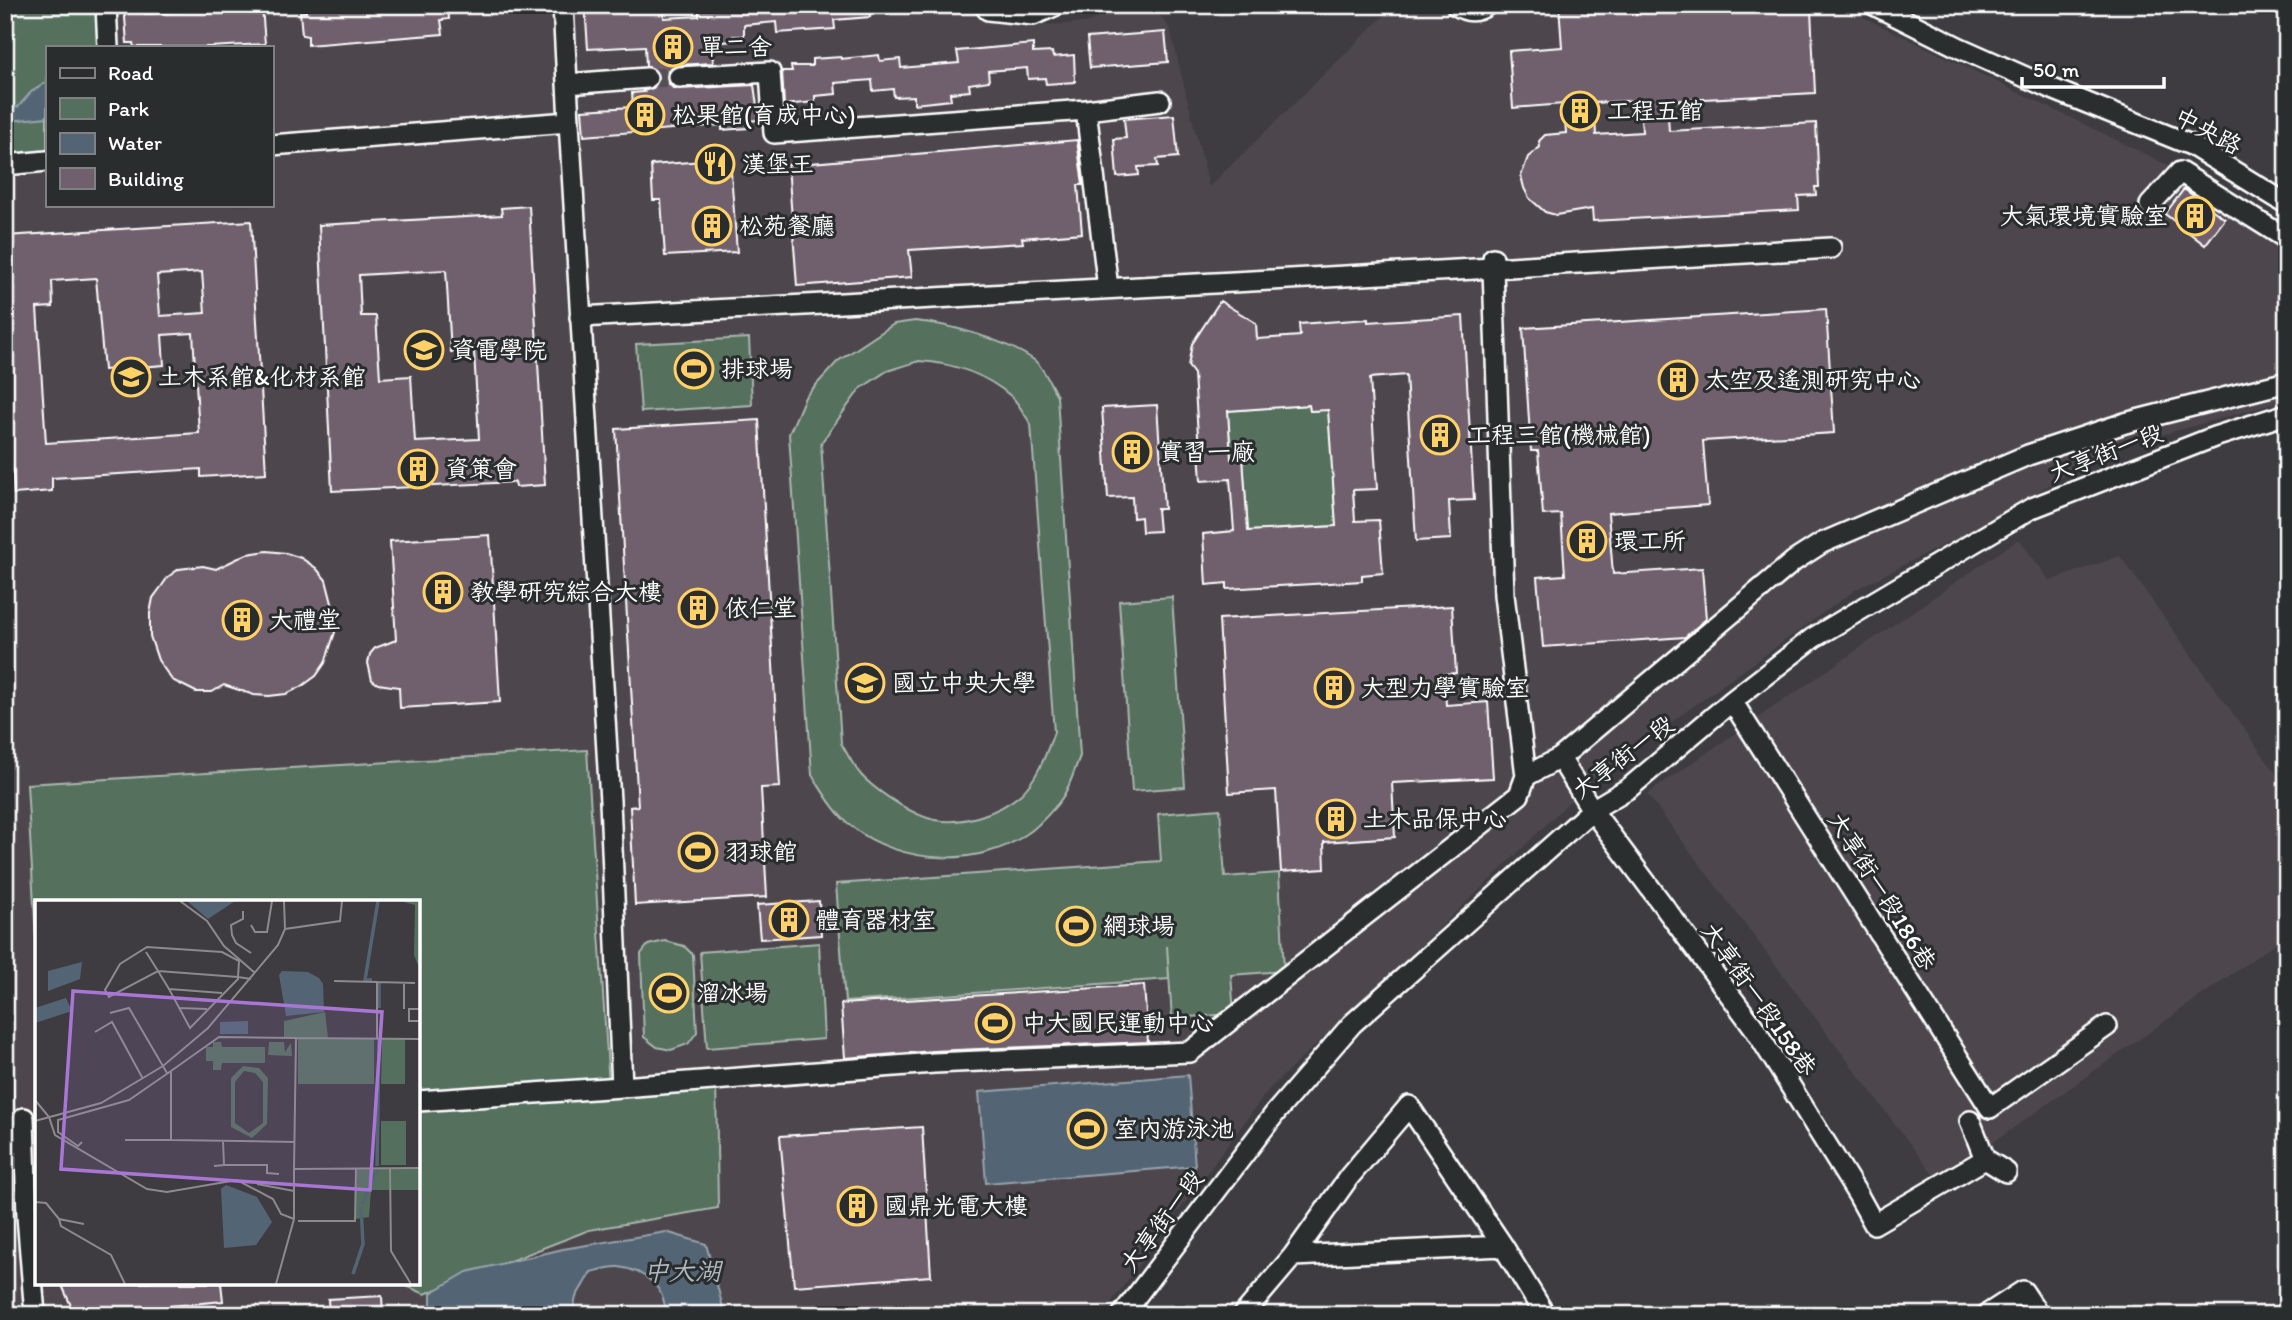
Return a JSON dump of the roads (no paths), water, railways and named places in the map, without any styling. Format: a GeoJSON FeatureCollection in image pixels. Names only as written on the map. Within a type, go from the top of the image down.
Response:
{"type":"FeatureCollection","features":[{"type":"Feature","properties":{"kind":"street"},"geometry":{"type":"LineString","coordinates":[[106,5],[108,46]]}},
{"type":"Feature","properties":{"kind":"street"},"geometry":{"type":"LineString","coordinates":[[563,5],[610,801],[622,1087]]}},
{"type":"Feature","properties":{"kind":"street"},"geometry":{"type":"LineString","coordinates":[[984,5],[988,10],[1033,15],[1057,5]]}},
{"type":"Feature","properties":{"kind":"street"},"geometry":{"type":"LineString","coordinates":[[1456,5],[1469,11],[1476,11],[1487,5]]}},
{"type":"Feature","properties":{"kind":"street","name":"中央路"},"geometry":{"type":"LineString","coordinates":[[1874,5],[1960,48],[2039,83],[2191,145],[2287,204]]}},
{"type":"Feature","properties":{"kind":"street"},"geometry":{"type":"LineString","coordinates":[[679,77],[770,72],[774,134],[1160,102]]}},
{"type":"Feature","properties":{"kind":"street"},"geometry":{"type":"LineString","coordinates":[[567,84],[647,78]]}},
{"type":"Feature","properties":{"kind":"street"},"geometry":{"type":"LineString","coordinates":[[1086,110],[1108,288]]}},
{"type":"Feature","properties":{"kind":"street"},"geometry":{"type":"LineString","coordinates":[[273,145],[569,122]]}},
{"type":"Feature","properties":{"kind":"street"},"geometry":{"type":"LineString","coordinates":[[5,165],[46,161]]}},
{"type":"Feature","properties":{"kind":"street"},"geometry":{"type":"LineString","coordinates":[[2150,205],[2180,172],[2287,239]]}},
{"type":"Feature","properties":{"kind":"street"},"geometry":{"type":"LineString","coordinates":[[580,317],[1108,288],[1493,263],[1831,248]]}},
{"type":"Feature","properties":{"kind":"street"},"geometry":{"type":"LineString","coordinates":[[420,1101],[934,1063],[1189,1052],[1519,794],[1526,776],[1504,595],[1493,263]]}},
{"type":"Feature","properties":{"kind":"street"},"geometry":{"type":"LineString","coordinates":[[1526,776],[1560,758],[1794,561],[1822,543],[2028,455],[2125,423],[2287,382]]}},
{"type":"Feature","properties":{"kind":"street","name":"大享街一段"},"geometry":{"type":"LineString","coordinates":[[1122,1315],[1276,1112],[1352,1024],[1592,810],[1629,788],[1732,701],[1813,638],[2032,508],[2214,437],[2287,414]]}},
{"type":"Feature","properties":{"kind":"street","name":"大享街一段186巷"},"geometry":{"type":"LineString","coordinates":[[1732,701],[1990,1108],[2107,1026]]}},
{"type":"Feature","properties":{"kind":"street","name":"大享街一段158巷"},"geometry":{"type":"LineString","coordinates":[[1560,758],[1592,810],[1753,1026],[1874,1224],[1984,1158]]}},
{"type":"Feature","properties":{"kind":"street"},"geometry":{"type":"LineString","coordinates":[[1243,1315],[1293,1256],[1349,1177],[1409,1106],[1503,1246],[1545,1315]]}},
{"type":"Feature","properties":{"kind":"street"},"geometry":{"type":"LineString","coordinates":[[22,1118],[35,1315]]}},
{"type":"Feature","properties":{"kind":"street"},"geometry":{"type":"LineString","coordinates":[[1970,1121],[1984,1158],[2006,1172]]}},
{"type":"Feature","properties":{"kind":"street"},"geometry":{"type":"LineString","coordinates":[[1293,1256],[1503,1246]]}},
{"type":"Feature","properties":{"kind":"street"},"geometry":{"type":"LineString","coordinates":[[1986,1315],[2023,1291],[2039,1315]]}},
{"type":"Feature","properties":{"kind":"water"},"geometry":{"type":"Polygon","coordinates":[[[46,83],[46,117],[10,121],[5,118],[5,108],[18,107],[31,92],[46,83]]]}},
{"type":"Feature","properties":{"kind":"water","name":"室內游泳池"},"geometry":{"type":"Polygon","coordinates":[[[1188,1075],[1195,1166],[986,1183],[979,1092],[1188,1075]]]}},
{"type":"Feature","properties":{"kind":"water","name":"中大湖"},"geometry":{"type":"Polygon","coordinates":[[[666,1232],[706,1244],[725,1315],[666,1315],[662,1296],[652,1282],[638,1272],[616,1267],[591,1272],[576,1297],[572,1315],[431,1315],[431,1293],[467,1272],[563,1249],[666,1232]]]}},
{"type":"Feature","properties":{"kind":"waterway"},"geometry":{"type":"LineString","coordinates":[[5,15],[11,5]]}},
{"type":"Feature","properties":{"kind":"waterway"},"geometry":{"type":"LineString","coordinates":[[5,958],[13,1124]]}},
{"type":"Feature","properties":{"kind":"tunnel"},"geometry":{"type":"LineString","coordinates":[[647,78],[679,77]]}},
{"type":"Feature","properties":{"kind":"place","name":"單二舍"},"geometry":{"type":"Point","coordinates":[673,47]}},
{"type":"Feature","properties":{"kind":"place","name":"工程五館"},"geometry":{"type":"Point","coordinates":[1580,111]}},
{"type":"Feature","properties":{"kind":"place","name":"松果館(育成中心)"},"geometry":{"type":"Point","coordinates":[645,115]}},
{"type":"Feature","properties":{"kind":"place","name":"漢堡王"},"geometry":{"type":"Point","coordinates":[715,164]}},
{"type":"Feature","properties":{"kind":"place","name":"大氣環境實驗室"},"geometry":{"type":"Point","coordinates":[2195,216]}},
{"type":"Feature","properties":{"kind":"place","name":"松苑餐廳"},"geometry":{"type":"Point","coordinates":[712,226]}},
{"type":"Feature","properties":{"kind":"place","name":"資電學院"},"geometry":{"type":"Point","coordinates":[424,350]}},
{"type":"Feature","properties":{"kind":"place","name":"排球場"},"geometry":{"type":"Point","coordinates":[694,369]}},
{"type":"Feature","properties":{"kind":"place","name":"土木系館&化材系館"},"geometry":{"type":"Point","coordinates":[131,377]}},
{"type":"Feature","properties":{"kind":"place","name":"太空及遙測研究中心"},"geometry":{"type":"Point","coordinates":[1678,380]}},
{"type":"Feature","properties":{"kind":"place","name":"工程三館(機械館)"},"geometry":{"type":"Point","coordinates":[1440,435]}},
{"type":"Feature","properties":{"kind":"place","name":"實習一廠"},"geometry":{"type":"Point","coordinates":[1132,452]}},
{"type":"Feature","properties":{"kind":"place","name":"資策會"},"geometry":{"type":"Point","coordinates":[418,469]}},
{"type":"Feature","properties":{"kind":"place","name":"環工所"},"geometry":{"type":"Point","coordinates":[1587,541]}},
{"type":"Feature","properties":{"kind":"place","name":"教學研究綜合大樓"},"geometry":{"type":"Point","coordinates":[443,592]}},
{"type":"Feature","properties":{"kind":"place","name":"依仁堂"},"geometry":{"type":"Point","coordinates":[698,608]}},
{"type":"Feature","properties":{"kind":"place","name":"大禮堂"},"geometry":{"type":"Point","coordinates":[242,620]}},
{"type":"Feature","properties":{"kind":"place","name":"國立中央大學"},"geometry":{"type":"Point","coordinates":[865,683]}},
{"type":"Feature","properties":{"kind":"place","name":"大型力學實驗室"},"geometry":{"type":"Point","coordinates":[1334,688]}},
{"type":"Feature","properties":{"kind":"place","name":"土木品保中心"},"geometry":{"type":"Point","coordinates":[1336,819]}},
{"type":"Feature","properties":{"kind":"place","name":"羽球館"},"geometry":{"type":"Point","coordinates":[698,852]}},
{"type":"Feature","properties":{"kind":"place","name":"體育器材室"},"geometry":{"type":"Point","coordinates":[789,920]}},
{"type":"Feature","properties":{"kind":"place","name":"網球場"},"geometry":{"type":"Point","coordinates":[1076,926]}},
{"type":"Feature","properties":{"kind":"place","name":"溜冰場"},"geometry":{"type":"Point","coordinates":[669,993]}},
{"type":"Feature","properties":{"kind":"place","name":"中大國民運動中心"},"geometry":{"type":"Point","coordinates":[995,1023]}},
{"type":"Feature","properties":{"kind":"place","name":"室內游泳池"},"geometry":{"type":"Point","coordinates":[1087,1129]}},
{"type":"Feature","properties":{"kind":"place","name":"國鼎光電大樓"},"geometry":{"type":"Point","coordinates":[857,1206]}}]}
